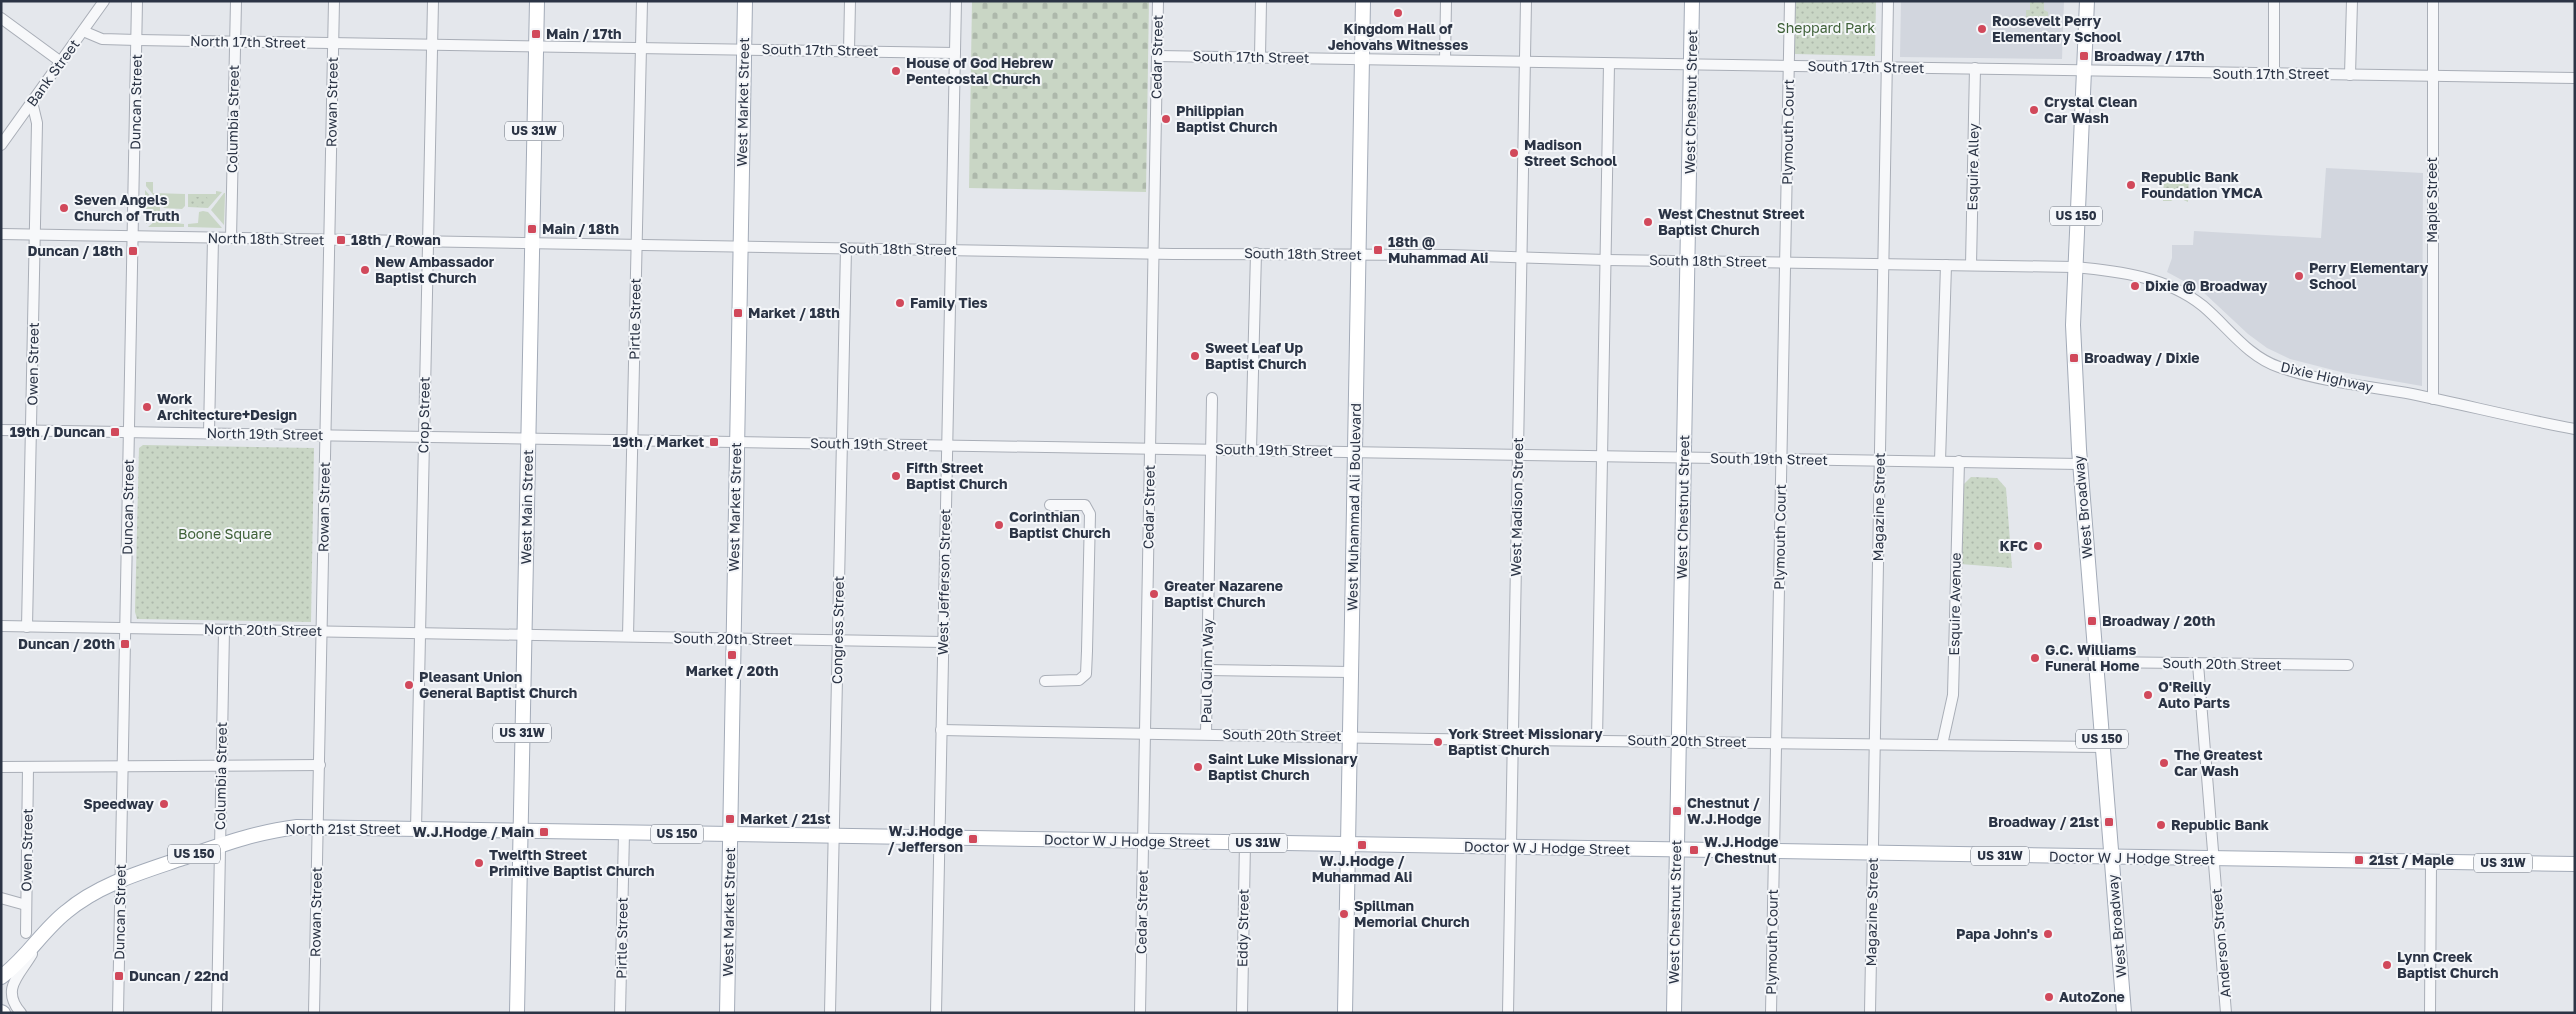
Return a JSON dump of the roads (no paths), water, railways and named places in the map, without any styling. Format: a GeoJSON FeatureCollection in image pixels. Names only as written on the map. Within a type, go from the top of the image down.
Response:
{"type":"FeatureCollection","features":[{"type":"Feature","properties":{"kind":"main road","name":"West Main Street"},"geometry":{"type":"LineString","coordinates":[[517,1013],[537,1]]}},
{"type":"Feature","properties":{"kind":"main road","name":"West Market Street"},"geometry":{"type":"LineString","coordinates":[[727,1013],[732,639],[745,1]]}},
{"type":"Feature","properties":{"kind":"main road","name":"West Muhammad Ali Boulevard"},"geometry":{"type":"LineString","coordinates":[[1345,1013],[1363,1]]}},
{"type":"Feature","properties":{"kind":"main road","name":"West Chestnut Street"},"geometry":{"type":"LineString","coordinates":[[1674,1013],[1689,261],[1692,1]]}},
{"type":"Feature","properties":{"kind":"main road","name":"West Broadway"},"geometry":{"type":"LineString","coordinates":[[2087,1],[2074,267],[2074,358],[2095,662],[2124,1013]]}},
{"type":"Feature","properties":{"kind":"main road","name":"North 21st Street"},"geometry":{"type":"LineString","coordinates":[[1,977],[38,942],[56,920],[74,906],[120,880],[268,830],[318,828],[520,832]]}},
{"type":"Feature","properties":{"kind":"main road","name":"Doctor W J Hodge Street"},"geometry":{"type":"LineString","coordinates":[[520,832],[2575,864]]}},
{"type":"Feature","properties":{"kind":"street","name":"Bank Street"},"geometry":{"type":"LineString","coordinates":[[1,145],[104,1]]}},
{"type":"Feature","properties":{"kind":"street","name":"Duncan Street"},"geometry":{"type":"LineString","coordinates":[[118,1013],[137,1]]}},
{"type":"Feature","properties":{"kind":"street","name":"Columbia Street"},"geometry":{"type":"LineString","coordinates":[[231,238],[236,1]]}},
{"type":"Feature","properties":{"kind":"street","name":"Rowan Street"},"geometry":{"type":"LineString","coordinates":[[314,1013],[334,1]]}},
{"type":"Feature","properties":{"kind":"street","name":"Crop Street"},"geometry":{"type":"LineString","coordinates":[[416,830],[433,1]]}},
{"type":"Feature","properties":{"kind":"street","name":"Pirtle Street"},"geometry":{"type":"LineString","coordinates":[[628,636],[642,1]]}},
{"type":"Feature","properties":{"kind":"street"},"geometry":{"type":"LineString","coordinates":[[849,51],[850,1]]}},
{"type":"Feature","properties":{"kind":"street","name":"West Jefferson Street"},"geometry":{"type":"LineString","coordinates":[[936,1013],[956,1]]}},
{"type":"Feature","properties":{"kind":"street","name":"Cedar Street"},"geometry":{"type":"LineString","coordinates":[[1140,1013],[1158,1]]}},
{"type":"Feature","properties":{"kind":"street"},"geometry":{"type":"LineString","coordinates":[[1260,57],[1261,1]]}},
{"type":"Feature","properties":{"kind":"street"},"geometry":{"type":"LineString","coordinates":[[1446,1],[1446,60]]}},
{"type":"Feature","properties":{"kind":"street","name":"West Madison Street"},"geometry":{"type":"LineString","coordinates":[[1508,1013],[1526,1]]}},
{"type":"Feature","properties":{"kind":"street","name":"Plymouth Court"},"geometry":{"type":"LineString","coordinates":[[1771,1013],[1790,1]]}},
{"type":"Feature","properties":{"kind":"street","name":"Magazine Street"},"geometry":{"type":"LineString","coordinates":[[1870,1013],[1888,1]]}},
{"type":"Feature","properties":{"kind":"street"},"geometry":{"type":"LineString","coordinates":[[2274,1],[2274,74]]}},
{"type":"Feature","properties":{"kind":"street"},"geometry":{"type":"LineString","coordinates":[[2350,75],[2352,1]]}},
{"type":"Feature","properties":{"kind":"street","name":"Maple Street"},"geometry":{"type":"LineString","coordinates":[[2432,398],[2433,1]]}},
{"type":"Feature","properties":{"kind":"street"},"geometry":{"type":"LineString","coordinates":[[1,18],[62,62]]}},
{"type":"Feature","properties":{"kind":"street","name":"North 17th Street"},"geometry":{"type":"LineString","coordinates":[[83,31],[102,39],[536,47]]}},
{"type":"Feature","properties":{"kind":"street","name":"South 17th Street"},"geometry":{"type":"LineString","coordinates":[[536,47],[955,53]]}},
{"type":"Feature","properties":{"kind":"street","name":"South 17th Street"},"geometry":{"type":"LineString","coordinates":[[1157,56],[2575,78]]}},
{"type":"Feature","properties":{"kind":"street"},"geometry":{"type":"LineString","coordinates":[[1597,740],[1610,64]]}},
{"type":"Feature","properties":{"kind":"street","name":"Esquire Alley"},"geometry":{"type":"LineString","coordinates":[[1971,265],[1975,68]]}},
{"type":"Feature","properties":{"kind":"street","name":"Owen Street"},"geometry":{"type":"LineString","coordinates":[[27,627],[37,123],[32,102]]}},
{"type":"Feature","properties":{"kind":"street","name":"North 18th Street"},"geometry":{"type":"LineString","coordinates":[[1,234],[532,242]]}},
{"type":"Feature","properties":{"kind":"street"},"geometry":{"type":"LineString","coordinates":[[209,433],[213,238]]}},
{"type":"Feature","properties":{"kind":"street","name":"South 18th Street"},"geometry":{"type":"LineString","coordinates":[[532,242],[2074,267]]}},
{"type":"Feature","properties":{"kind":"street","name":"Congress Street"},"geometry":{"type":"LineString","coordinates":[[830,1013],[846,248]]}},
{"type":"Feature","properties":{"kind":"street"},"geometry":{"type":"LineString","coordinates":[[1251,450],[1256,253]]}},
{"type":"Feature","properties":{"kind":"street"},"geometry":{"type":"LineString","coordinates":[[1940,461],[1946,265]]}},
{"type":"Feature","properties":{"kind":"street","name":"Dixie Highway"},"geometry":{"type":"LineString","coordinates":[[2074,267],[2134,275],[2156,281],[2180,292],[2202,306],[2245,348],[2277,367],[2332,381],[2432,398],[2575,429]]}},
{"type":"Feature","properties":{"kind":"street","name":"Paul Quinn Way"},"geometry":{"type":"LineString","coordinates":[[1206,734],[1212,398]]}},
{"type":"Feature","properties":{"kind":"street","name":"North 19th Street"},"geometry":{"type":"LineString","coordinates":[[1,430],[528,438]]}},
{"type":"Feature","properties":{"kind":"street","name":"South 19th Street"},"geometry":{"type":"LineString","coordinates":[[528,438],[2080,464]]}},
{"type":"Feature","properties":{"kind":"street","name":"Esquire Avenue"},"geometry":{"type":"LineString","coordinates":[[1942,745],[1953,695],[1959,461]]}},
{"type":"Feature","properties":{"kind":"street"},"geometry":{"type":"LineString","coordinates":[[1046,680],[1079,680],[1086,674],[1087,652],[1090,514],[1085,505],[1050,505]]}},
{"type":"Feature","properties":{"kind":"street","name":"North 20th Street"},"geometry":{"type":"LineString","coordinates":[[1,626],[524,635]]}},
{"type":"Feature","properties":{"kind":"street","name":"Columbia Street"},"geometry":{"type":"LineString","coordinates":[[217,1013],[220,765],[224,630]]}},
{"type":"Feature","properties":{"kind":"street","name":"South 20th Street"},"geometry":{"type":"LineString","coordinates":[[524,635],[943,642]]}},
{"type":"Feature","properties":{"kind":"street","name":"South 20th Street"},"geometry":{"type":"LineString","coordinates":[[2095,662],[2348,666]]}},
{"type":"Feature","properties":{"kind":"street","name":"Anderson Street"},"geometry":{"type":"LineString","coordinates":[[2198,664],[2226,1013]]}},
{"type":"Feature","properties":{"kind":"street"},"geometry":{"type":"LineString","coordinates":[[1207,670],[1351,672]]}},
{"type":"Feature","properties":{"kind":"street","name":"South 20th Street"},"geometry":{"type":"LineString","coordinates":[[941,730],[1513,740],[1678,740],[2102,747]]}},
{"type":"Feature","properties":{"kind":"street"},"geometry":{"type":"LineString","coordinates":[[1,767],[320,765]]}},
{"type":"Feature","properties":{"kind":"street","name":"Owen Street"},"geometry":{"type":"LineString","coordinates":[[26,933],[28,767]]}},
{"type":"Feature","properties":{"kind":"street","name":"Pirtle Street"},"geometry":{"type":"LineString","coordinates":[[620,1013],[624,833]]}},
{"type":"Feature","properties":{"kind":"street","name":"Eddy Street"},"geometry":{"type":"LineString","coordinates":[[1242,1013],[1245,842]]}},
{"type":"Feature","properties":{"kind":"street"},"geometry":{"type":"LineString","coordinates":[[2430,1013],[2431,862]]}},
{"type":"Feature","properties":{"kind":"street"},"geometry":{"type":"LineString","coordinates":[[1,898],[26,905]]}},
{"type":"Feature","properties":{"kind":"street"},"geometry":{"type":"LineString","coordinates":[[20,1013],[12,1001],[13,983],[38,942]]}},
{"type":"Feature","properties":{"kind":"place","name":"Kingdom Hall of Jehovahs Witnesses"},"geometry":{"type":"Point","coordinates":[1398,13]}},
{"type":"Feature","properties":{"kind":"place","name":"Roosevelt Perry Elementary School"},"geometry":{"type":"Point","coordinates":[1982,29]}},
{"type":"Feature","properties":{"kind":"place","name":"Main / 17th"},"geometry":{"type":"Point","coordinates":[536,34]}},
{"type":"Feature","properties":{"kind":"place","name":"Broadway / 17th"},"geometry":{"type":"Point","coordinates":[2084,56]}},
{"type":"Feature","properties":{"kind":"place","name":"House of God Hebrew Pentecostal Church"},"geometry":{"type":"Point","coordinates":[896,71]}},
{"type":"Feature","properties":{"kind":"place","name":"Crystal Clean Car Wash"},"geometry":{"type":"Point","coordinates":[2034,110]}},
{"type":"Feature","properties":{"kind":"place","name":"Philippian Baptist Church"},"geometry":{"type":"Point","coordinates":[1166,119]}},
{"type":"Feature","properties":{"kind":"place","name":"Madison Street School"},"geometry":{"type":"Point","coordinates":[1514,153]}},
{"type":"Feature","properties":{"kind":"place","name":"Republic Bank Foundation YMCA"},"geometry":{"type":"Point","coordinates":[2131,185]}},
{"type":"Feature","properties":{"kind":"place","name":"Seven Angels Church of Truth"},"geometry":{"type":"Point","coordinates":[64,208]}},
{"type":"Feature","properties":{"kind":"place","name":"West Chestnut Street Baptist Church"},"geometry":{"type":"Point","coordinates":[1648,222]}},
{"type":"Feature","properties":{"kind":"place","name":"Main / 18th"},"geometry":{"type":"Point","coordinates":[532,229]}},
{"type":"Feature","properties":{"kind":"place","name":"18th / Rowan"},"geometry":{"type":"Point","coordinates":[341,240]}},
{"type":"Feature","properties":{"kind":"place","name":"18th @ Muhammad Ali"},"geometry":{"type":"Point","coordinates":[1378,250]}},
{"type":"Feature","properties":{"kind":"place","name":"Duncan / 18th"},"geometry":{"type":"Point","coordinates":[133,251]}},
{"type":"Feature","properties":{"kind":"place","name":"New Ambassador Baptist Church"},"geometry":{"type":"Point","coordinates":[365,270]}},
{"type":"Feature","properties":{"kind":"place","name":"Perry Elementary School"},"geometry":{"type":"Point","coordinates":[2299,276]}},
{"type":"Feature","properties":{"kind":"place","name":"Dixie @ Broadway"},"geometry":{"type":"Point","coordinates":[2135,286]}},
{"type":"Feature","properties":{"kind":"place","name":"Family Ties"},"geometry":{"type":"Point","coordinates":[900,303]}},
{"type":"Feature","properties":{"kind":"place","name":"Market / 18th"},"geometry":{"type":"Point","coordinates":[738,313]}},
{"type":"Feature","properties":{"kind":"place","name":"Sweet Leaf Up Baptist Church"},"geometry":{"type":"Point","coordinates":[1195,356]}},
{"type":"Feature","properties":{"kind":"place","name":"Broadway / Dixie"},"geometry":{"type":"Point","coordinates":[2074,358]}},
{"type":"Feature","properties":{"kind":"place","name":"Work Architecture+Design"},"geometry":{"type":"Point","coordinates":[147,407]}},
{"type":"Feature","properties":{"kind":"place","name":"19th / Duncan"},"geometry":{"type":"Point","coordinates":[115,432]}},
{"type":"Feature","properties":{"kind":"place","name":"19th / Market"},"geometry":{"type":"Point","coordinates":[714,442]}},
{"type":"Feature","properties":{"kind":"place","name":"Fifth Street Baptist Church"},"geometry":{"type":"Point","coordinates":[896,476]}},
{"type":"Feature","properties":{"kind":"place","name":"Corinthian Baptist Church"},"geometry":{"type":"Point","coordinates":[999,525]}},
{"type":"Feature","properties":{"kind":"place","name":"KFC"},"geometry":{"type":"Point","coordinates":[2038,546]}},
{"type":"Feature","properties":{"kind":"place","name":"Greater Nazarene Baptist Church"},"geometry":{"type":"Point","coordinates":[1154,594]}},
{"type":"Feature","properties":{"kind":"place","name":"Broadway / 20th"},"geometry":{"type":"Point","coordinates":[2092,621]}},
{"type":"Feature","properties":{"kind":"place","name":"Duncan / 20th"},"geometry":{"type":"Point","coordinates":[125,644]}},
{"type":"Feature","properties":{"kind":"place","name":"Market / 20th"},"geometry":{"type":"Point","coordinates":[732,655]}},
{"type":"Feature","properties":{"kind":"place","name":"G.C. Williams Funeral Home"},"geometry":{"type":"Point","coordinates":[2035,658]}},
{"type":"Feature","properties":{"kind":"place","name":"Pleasant Union General Baptist Church"},"geometry":{"type":"Point","coordinates":[409,685]}},
{"type":"Feature","properties":{"kind":"place","name":"O'Reilly Auto Parts"},"geometry":{"type":"Point","coordinates":[2148,695]}},
{"type":"Feature","properties":{"kind":"place","name":"York Street Missionary Baptist Church"},"geometry":{"type":"Point","coordinates":[1438,742]}},
{"type":"Feature","properties":{"kind":"place","name":"The Greatest Car Wash"},"geometry":{"type":"Point","coordinates":[2164,763]}},
{"type":"Feature","properties":{"kind":"place","name":"Saint Luke Missionary Baptist Church"},"geometry":{"type":"Point","coordinates":[1198,767]}},
{"type":"Feature","properties":{"kind":"place","name":"Speedway"},"geometry":{"type":"Point","coordinates":[164,804]}},
{"type":"Feature","properties":{"kind":"place","name":"Chestnut / W.J.Hodge"},"geometry":{"type":"Point","coordinates":[1677,811]}},
{"type":"Feature","properties":{"kind":"place","name":"Market / 21st"},"geometry":{"type":"Point","coordinates":[730,819]}},
{"type":"Feature","properties":{"kind":"place","name":"Broadway / 21st"},"geometry":{"type":"Point","coordinates":[2109,822]}},
{"type":"Feature","properties":{"kind":"place","name":"Republic Bank"},"geometry":{"type":"Point","coordinates":[2161,825]}},
{"type":"Feature","properties":{"kind":"place","name":"W.J.Hodge / Main"},"geometry":{"type":"Point","coordinates":[544,832]}},
{"type":"Feature","properties":{"kind":"place","name":"W.J.Hodge / Jefferson"},"geometry":{"type":"Point","coordinates":[973,839]}},
{"type":"Feature","properties":{"kind":"place","name":"W.J.Hodge / Muhammad Ali"},"geometry":{"type":"Point","coordinates":[1362,845]}},
{"type":"Feature","properties":{"kind":"place","name":"W.J.Hodge / Chestnut"},"geometry":{"type":"Point","coordinates":[1694,850]}},
{"type":"Feature","properties":{"kind":"place","name":"21st / Maple"},"geometry":{"type":"Point","coordinates":[2359,860]}},
{"type":"Feature","properties":{"kind":"place","name":"Twelfth Street Primitive Baptist Church"},"geometry":{"type":"Point","coordinates":[479,863]}},
{"type":"Feature","properties":{"kind":"place","name":"Spillman Memorial Church"},"geometry":{"type":"Point","coordinates":[1344,914]}},
{"type":"Feature","properties":{"kind":"place","name":"Papa John's"},"geometry":{"type":"Point","coordinates":[2048,934]}},
{"type":"Feature","properties":{"kind":"place","name":"Lynn Creek Baptist Church"},"geometry":{"type":"Point","coordinates":[2387,965]}},
{"type":"Feature","properties":{"kind":"place","name":"Duncan / 22nd"},"geometry":{"type":"Point","coordinates":[119,976]}},
{"type":"Feature","properties":{"kind":"place","name":"AutoZone"},"geometry":{"type":"Point","coordinates":[2049,997]}},
{"type":"Feature","properties":{"kind":"park label","name":"Sheppard Park"},"geometry":{"type":"Point","coordinates":[1826,28]}},
{"type":"Feature","properties":{"kind":"park label","name":"Boone Square"},"geometry":{"type":"Point","coordinates":[225,534]}}]}
